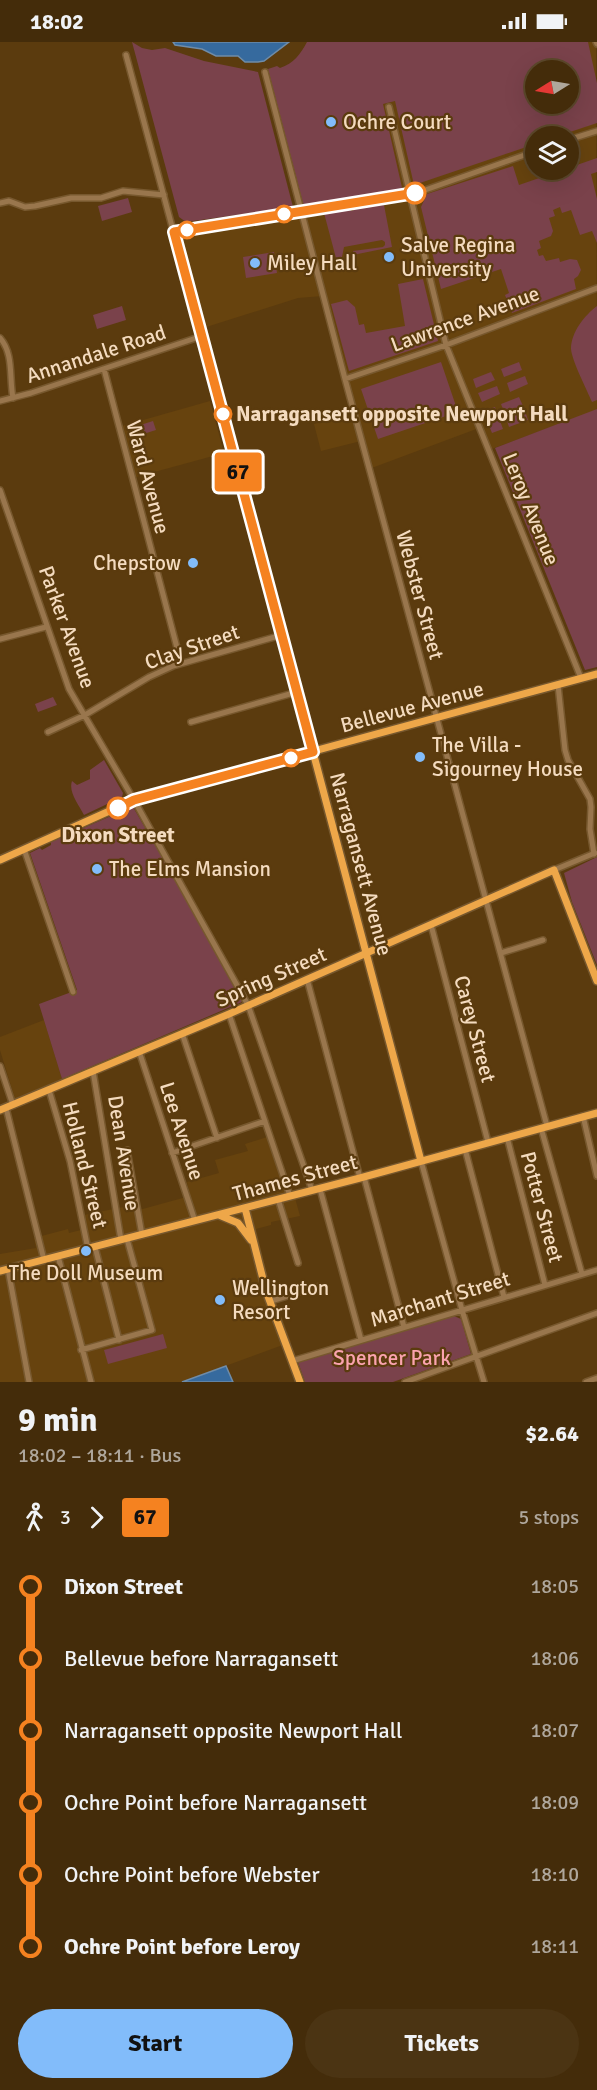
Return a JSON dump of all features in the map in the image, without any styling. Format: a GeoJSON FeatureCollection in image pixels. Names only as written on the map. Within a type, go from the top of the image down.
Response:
{"type":"FeatureCollection","features":[{"type":"Feature","properties":{"kind":"main road","name":"Bellevue Avenue"},"geometry":{"type":"LineString","coordinates":[[0,860],[134,800],[597,674]]}},
{"type":"Feature","properties":{"kind":"main road","name":"Narragansett Avenue"},"geometry":{"type":"LineString","coordinates":[[313,752],[421,1161]]}},
{"type":"Feature","properties":{"kind":"main road","name":"Spring Street"},"geometry":{"type":"LineString","coordinates":[[6,1108],[229,1014],[554,870]]}},
{"type":"Feature","properties":{"kind":"main road"},"geometry":{"type":"LineString","coordinates":[[554,870],[597,981]]}},
{"type":"Feature","properties":{"kind":"main road","name":"Thames Street"},"geometry":{"type":"LineString","coordinates":[[4,1270],[362,1178],[597,1113]]}},
{"type":"Feature","properties":{"kind":"main road"},"geometry":{"type":"LineString","coordinates":[[245,1208],[270,1301],[300,1382]]}},
{"type":"Feature","properties":{"kind":"main road"},"geometry":{"type":"LineString","coordinates":[[219,1215],[238,1223],[254,1245]]}},
{"type":"Feature","properties":{"kind":"street","name":"Narragansett Avenue"},"geometry":{"type":"LineString","coordinates":[[126,54],[313,752]]}},
{"type":"Feature","properties":{"kind":"street","name":"Webster Street"},"geometry":{"type":"LineString","coordinates":[[265,72],[345,380],[501,953],[582,1274]]}},
{"type":"Feature","properties":{"kind":"street","name":"Leroy Avenue"},"geometry":{"type":"LineString","coordinates":[[389,107],[446,345],[581,678]]}},
{"type":"Feature","properties":{"kind":"street"},"geometry":{"type":"LineString","coordinates":[[579,137],[597,131]]}},
{"type":"Feature","properties":{"kind":"street"},"geometry":{"type":"LineString","coordinates":[[174,232],[411,195],[525,155]]}},
{"type":"Feature","properties":{"kind":"street"},"geometry":{"type":"LineString","coordinates":[[0,203],[9,201],[25,207],[71,198],[98,199],[123,191],[164,195]]}},
{"type":"Feature","properties":{"kind":"street","name":"Lawrence Avenue"},"geometry":{"type":"LineString","coordinates":[[345,380],[597,288]]}},
{"type":"Feature","properties":{"kind":"street","name":"Annandale Road"},"geometry":{"type":"LineString","coordinates":[[0,401],[202,336]]}},
{"type":"Feature","properties":{"kind":"street"},"geometry":{"type":"LineString","coordinates":[[0,338],[9,354],[13,398]]}},
{"type":"Feature","properties":{"kind":"street","name":"Ward Avenue"},"geometry":{"type":"LineString","coordinates":[[104,369],[181,663]]}},
{"type":"Feature","properties":{"kind":"street","name":"Parker Avenue"},"geometry":{"type":"LineString","coordinates":[[0,490],[69,689],[134,800]]}},
{"type":"Feature","properties":{"kind":"street"},"geometry":{"type":"LineString","coordinates":[[0,639],[46,627]]}},
{"type":"Feature","properties":{"kind":"street","name":"Clay Street"},"geometry":{"type":"LineString","coordinates":[[48,732],[85,715],[149,677],[181,663],[282,635]]}},
{"type":"Feature","properties":{"kind":"street"},"geometry":{"type":"LineString","coordinates":[[554,870],[596,853],[590,829],[590,799],[587,790],[568,760],[565,750],[558,685]]}},
{"type":"Feature","properties":{"kind":"street"},"geometry":{"type":"LineString","coordinates":[[191,722],[297,692]]}},
{"type":"Feature","properties":{"kind":"street"},"geometry":{"type":"LineString","coordinates":[[134,800],[249,1005],[316,1189],[361,1340]]}},
{"type":"Feature","properties":{"kind":"street"},"geometry":{"type":"LineString","coordinates":[[24,849],[73,992]]}},
{"type":"Feature","properties":{"kind":"street","name":"Carey Street"},"geometry":{"type":"LineString","coordinates":[[431,925],[488,1142]]}},
{"type":"Feature","properties":{"kind":"street"},"geometry":{"type":"LineString","coordinates":[[501,953],[543,940]]}},
{"type":"Feature","properties":{"kind":"street"},"geometry":{"type":"LineString","coordinates":[[307,979],[405,1327]]}},
{"type":"Feature","properties":{"kind":"street"},"geometry":{"type":"LineString","coordinates":[[229,1014],[290,1196]]}},
{"type":"Feature","properties":{"kind":"street"},"geometry":{"type":"LineString","coordinates":[[182,1033],[216,1138]]}},
{"type":"Feature","properties":{"kind":"street","name":"Lee Avenue"},"geometry":{"type":"LineString","coordinates":[[139,1051],[195,1221]]}},
{"type":"Feature","properties":{"kind":"street"},"geometry":{"type":"LineString","coordinates":[[0,1066],[6,1108],[44,1260]]}},
{"type":"Feature","properties":{"kind":"street","name":"Dean Avenue"},"geometry":{"type":"LineString","coordinates":[[93,1071],[124,1239],[152,1330],[118,1340]]}},
{"type":"Feature","properties":{"kind":"street","name":"Holland Street"},"geometry":{"type":"LineString","coordinates":[[49,1090],[118,1340]]}},
{"type":"Feature","properties":{"kind":"street"},"geometry":{"type":"LineString","coordinates":[[583,1116],[597,1176]]}},
{"type":"Feature","properties":{"kind":"street"},"geometry":{"type":"LineString","coordinates":[[172,1153],[265,1121]]}},
{"type":"Feature","properties":{"kind":"street","name":"Potter Street"},"geometry":{"type":"LineString","coordinates":[[507,1137],[545,1285]]}},
{"type":"Feature","properties":{"kind":"street"},"geometry":{"type":"LineString","coordinates":[[465,1149],[504,1297]]}},
{"type":"Feature","properties":{"kind":"street"},"geometry":{"type":"LineString","coordinates":[[127,1150],[142,1235]]}},
{"type":"Feature","properties":{"kind":"street"},"geometry":{"type":"LineString","coordinates":[[421,1161],[484,1382]]}},
{"type":"Feature","properties":{"kind":"street"},"geometry":{"type":"LineString","coordinates":[[278,1199],[298,1263]]}},
{"type":"Feature","properties":{"kind":"street"},"geometry":{"type":"LineString","coordinates":[[58,1256],[91,1382]]}},
{"type":"Feature","properties":{"kind":"street"},"geometry":{"type":"LineString","coordinates":[[4,1270],[29,1382]]}},
{"type":"Feature","properties":{"kind":"street","name":"Marchant Street"},"geometry":{"type":"LineString","coordinates":[[292,1361],[597,1270]]}},
{"type":"Feature","properties":{"kind":"street"},"geometry":{"type":"LineString","coordinates":[[270,1301],[320,1286]]}},
{"type":"Feature","properties":{"kind":"street"},"geometry":{"type":"LineString","coordinates":[[405,1382],[597,1313]]}},
{"type":"Feature","properties":{"kind":"street"},"geometry":{"type":"LineString","coordinates":[[81,1350],[118,1340]]}},
{"type":"Feature","properties":{"kind":"street"},"geometry":{"type":"LineString","coordinates":[[586,1382],[597,1378]]}},
{"type":"Feature","properties":{"kind":"shaded area","name":"Salve Regina University"},"geometry":{"type":"Polygon","coordinates":[[[307,42],[596,42],[597,410],[489,450],[479,428],[369,469],[361,441],[321,451],[314,424],[354,414],[323,296],[298,298],[200,329],[174,232],[300,211],[265,72],[286,67],[297,60],[307,42]]]}},
{"type":"Feature","properties":{"kind":"shaded area"},"geometry":{"type":"Polygon","coordinates":[[[210,401],[224,453],[136,477],[122,426],[210,401]]]}},
{"type":"Feature","properties":{"kind":"shaded area"},"geometry":{"type":"Polygon","coordinates":[[[44,1020],[62,1079],[15,1099],[0,1050],[0,1037],[44,1020]]]}},
{"type":"Feature","properties":{"kind":"shaded area"},"geometry":{"type":"Polygon","coordinates":[[[267,1137],[287,1199],[295,1198],[300,1216],[271,1222],[271,1225],[256,1229],[269,1283],[291,1342],[182,1382],[0,1382],[0,1254],[36,1248],[34,1238],[68,1229],[69,1233],[81,1230],[79,1216],[133,1205],[139,1210],[190,1196],[187,1182],[219,1173],[215,1160],[248,1151],[245,1144],[267,1137]]]}},
{"type":"Feature","properties":{"kind":"green space"},"geometry":{"type":"Polygon","coordinates":[[[132,42],[142,48],[152,50],[165,48],[204,61],[258,72],[293,207],[186,222],[179,217],[132,42]]]}},
{"type":"Feature","properties":{"kind":"green space"},"geometry":{"type":"Polygon","coordinates":[[[307,42],[588,42],[597,83],[597,123],[579,129],[579,126],[525,126],[525,147],[414,185],[395,101],[383,104],[403,192],[304,207],[268,69],[277,66],[280,68],[296,58],[307,42]]]}},
{"type":"Feature","properties":{"kind":"green space"},"geometry":{"type":"Polygon","coordinates":[[[597,158],[597,172],[591,174],[597,199],[597,243],[592,231],[580,235],[571,210],[562,213],[560,207],[553,210],[555,216],[549,218],[553,231],[551,236],[539,241],[541,248],[537,250],[539,256],[543,255],[546,261],[559,258],[560,262],[570,259],[577,260],[581,270],[574,279],[576,289],[512,313],[505,295],[509,293],[501,269],[441,289],[421,207],[427,194],[513,166],[519,185],[533,180],[579,180],[579,164],[597,158]]]}},
{"type":"Feature","properties":{"kind":"green space"},"geometry":{"type":"Polygon","coordinates":[[[128,198],[132,212],[102,221],[98,206],[128,198]]]}},
{"type":"Feature","properties":{"kind":"green space"},"geometry":{"type":"Polygon","coordinates":[[[384,205],[392,247],[353,255],[353,251],[383,247],[385,242],[382,240],[344,247],[342,257],[336,258],[324,213],[384,205]]]}},
{"type":"Feature","properties":{"kind":"green space"},"geometry":{"type":"Polygon","coordinates":[[[274,252],[277,273],[246,278],[243,257],[274,252]]]}},
{"type":"Feature","properties":{"kind":"green space"},"geometry":{"type":"Polygon","coordinates":[[[423,279],[438,341],[349,371],[331,304],[347,300],[355,307],[359,325],[364,324],[366,333],[405,326],[398,284],[423,279]]]}},
{"type":"Feature","properties":{"kind":"green space"},"geometry":{"type":"Polygon","coordinates":[[[122,306],[126,320],[97,329],[93,315],[122,306]]]}},
{"type":"Feature","properties":{"kind":"green space"},"geometry":{"type":"Polygon","coordinates":[[[597,306],[597,400],[592,402],[571,349],[573,336],[580,324],[597,306]]]}},
{"type":"Feature","properties":{"kind":"green space"},"geometry":{"type":"Polygon","coordinates":[[[441,362],[458,412],[378,439],[361,389],[441,362]]]}},
{"type":"Feature","properties":{"kind":"green space"},"geometry":{"type":"Polygon","coordinates":[[[519,362],[522,370],[504,377],[501,369],[519,362]]]}},
{"type":"Feature","properties":{"kind":"green space"},"geometry":{"type":"Polygon","coordinates":[[[491,372],[495,380],[476,388],[473,379],[491,372]]]}},
{"type":"Feature","properties":{"kind":"green space"},"geometry":{"type":"Polygon","coordinates":[[[525,376],[528,384],[510,392],[507,383],[525,376]]]}},
{"type":"Feature","properties":{"kind":"green space"},"geometry":{"type":"Polygon","coordinates":[[[497,386],[500,394],[482,402],[478,393],[497,386]]]}},
{"type":"Feature","properties":{"kind":"green space"},"geometry":{"type":"Polygon","coordinates":[[[519,397],[523,406],[504,412],[501,404],[519,397]]]}},
{"type":"Feature","properties":{"kind":"green space"},"geometry":{"type":"Polygon","coordinates":[[[495,407],[503,429],[492,433],[483,411],[495,407]]]}},
{"type":"Feature","properties":{"kind":"green space"},"geometry":{"type":"Polygon","coordinates":[[[597,409],[597,667],[585,670],[495,448],[597,409]]]}},
{"type":"Feature","properties":{"kind":"green space"},"geometry":{"type":"Polygon","coordinates":[[[525,411],[528,420],[509,427],[506,418],[525,411]]]}},
{"type":"Feature","properties":{"kind":"green space"},"geometry":{"type":"Polygon","coordinates":[[[153,421],[156,430],[137,436],[134,427],[153,421]]]}},
{"type":"Feature","properties":{"kind":"green space"},"geometry":{"type":"Polygon","coordinates":[[[53,697],[57,705],[38,712],[35,704],[53,697]]]}},
{"type":"Feature","properties":{"kind":"green space"},"geometry":{"type":"Polygon","coordinates":[[[104,760],[123,793],[122,797],[84,815],[73,794],[72,781],[77,785],[90,779],[90,770],[104,760]]]}},
{"type":"Feature","properties":{"kind":"green space"},"geometry":{"type":"Polygon","coordinates":[[[133,807],[242,1002],[62,1079],[39,1004],[77,990],[30,853],[40,848],[42,850],[51,845],[51,842],[111,816],[115,818],[120,816],[123,811],[133,807]]]}},
{"type":"Feature","properties":{"kind":"green space"},"geometry":{"type":"Polygon","coordinates":[[[597,857],[597,965],[572,902],[564,873],[597,857]]]}},
{"type":"Feature","properties":{"kind":"green space","name":"Spencer Park"},"geometry":{"type":"Polygon","coordinates":[[[454,1316],[461,1319],[471,1354],[393,1382],[305,1382],[298,1362],[454,1316]]]}},
{"type":"Feature","properties":{"kind":"green space"},"geometry":{"type":"Polygon","coordinates":[[[163,1334],[167,1348],[108,1364],[104,1350],[163,1334]]]}},
{"type":"Feature","properties":{"kind":"water"},"geometry":{"type":"Polygon","coordinates":[[[173,42],[289,42],[264,61],[245,62],[238,56],[216,56],[202,49],[175,45],[173,42]]]}},
{"type":"Feature","properties":{"kind":"water"},"geometry":{"type":"Polygon","coordinates":[[[226,1366],[233,1382],[182,1382],[226,1366]]]}},
{"type":"Feature","properties":{"kind":"bus line","name":"67"},"geometry":{"type":"LineString","coordinates":[[118,808],[134,800],[313,752],[174,232],[415,193]]}},
{"type":"Feature","properties":{"kind":"place","name":"Ochre Court"},"geometry":{"type":"Point","coordinates":[331,122]}},
{"type":"Feature","properties":{"kind":"place","name":"Salve Regina University"},"geometry":{"type":"Point","coordinates":[389,257]}},
{"type":"Feature","properties":{"kind":"place","name":"Miley Hall"},"geometry":{"type":"Point","coordinates":[255,263]}},
{"type":"Feature","properties":{"kind":"place","name":"Narragansett opposite Newport Hall"},"geometry":{"type":"Point","coordinates":[223,414]}},
{"type":"Feature","properties":{"kind":"place","name":"Chepstow"},"geometry":{"type":"Point","coordinates":[193,563]}},
{"type":"Feature","properties":{"kind":"place","name":"The Villa - Sigourney House"},"geometry":{"type":"Point","coordinates":[420,757]}},
{"type":"Feature","properties":{"kind":"place","name":"Dixon Street"},"geometry":{"type":"Point","coordinates":[118,808]}},
{"type":"Feature","properties":{"kind":"place","name":"The Elms Mansion"},"geometry":{"type":"Point","coordinates":[97,869]}},
{"type":"Feature","properties":{"kind":"place","name":"The Doll Museum"},"geometry":{"type":"Point","coordinates":[86,1251]}},
{"type":"Feature","properties":{"kind":"place","name":"Wellington Resort"},"geometry":{"type":"Point","coordinates":[220,1300]}}]}
